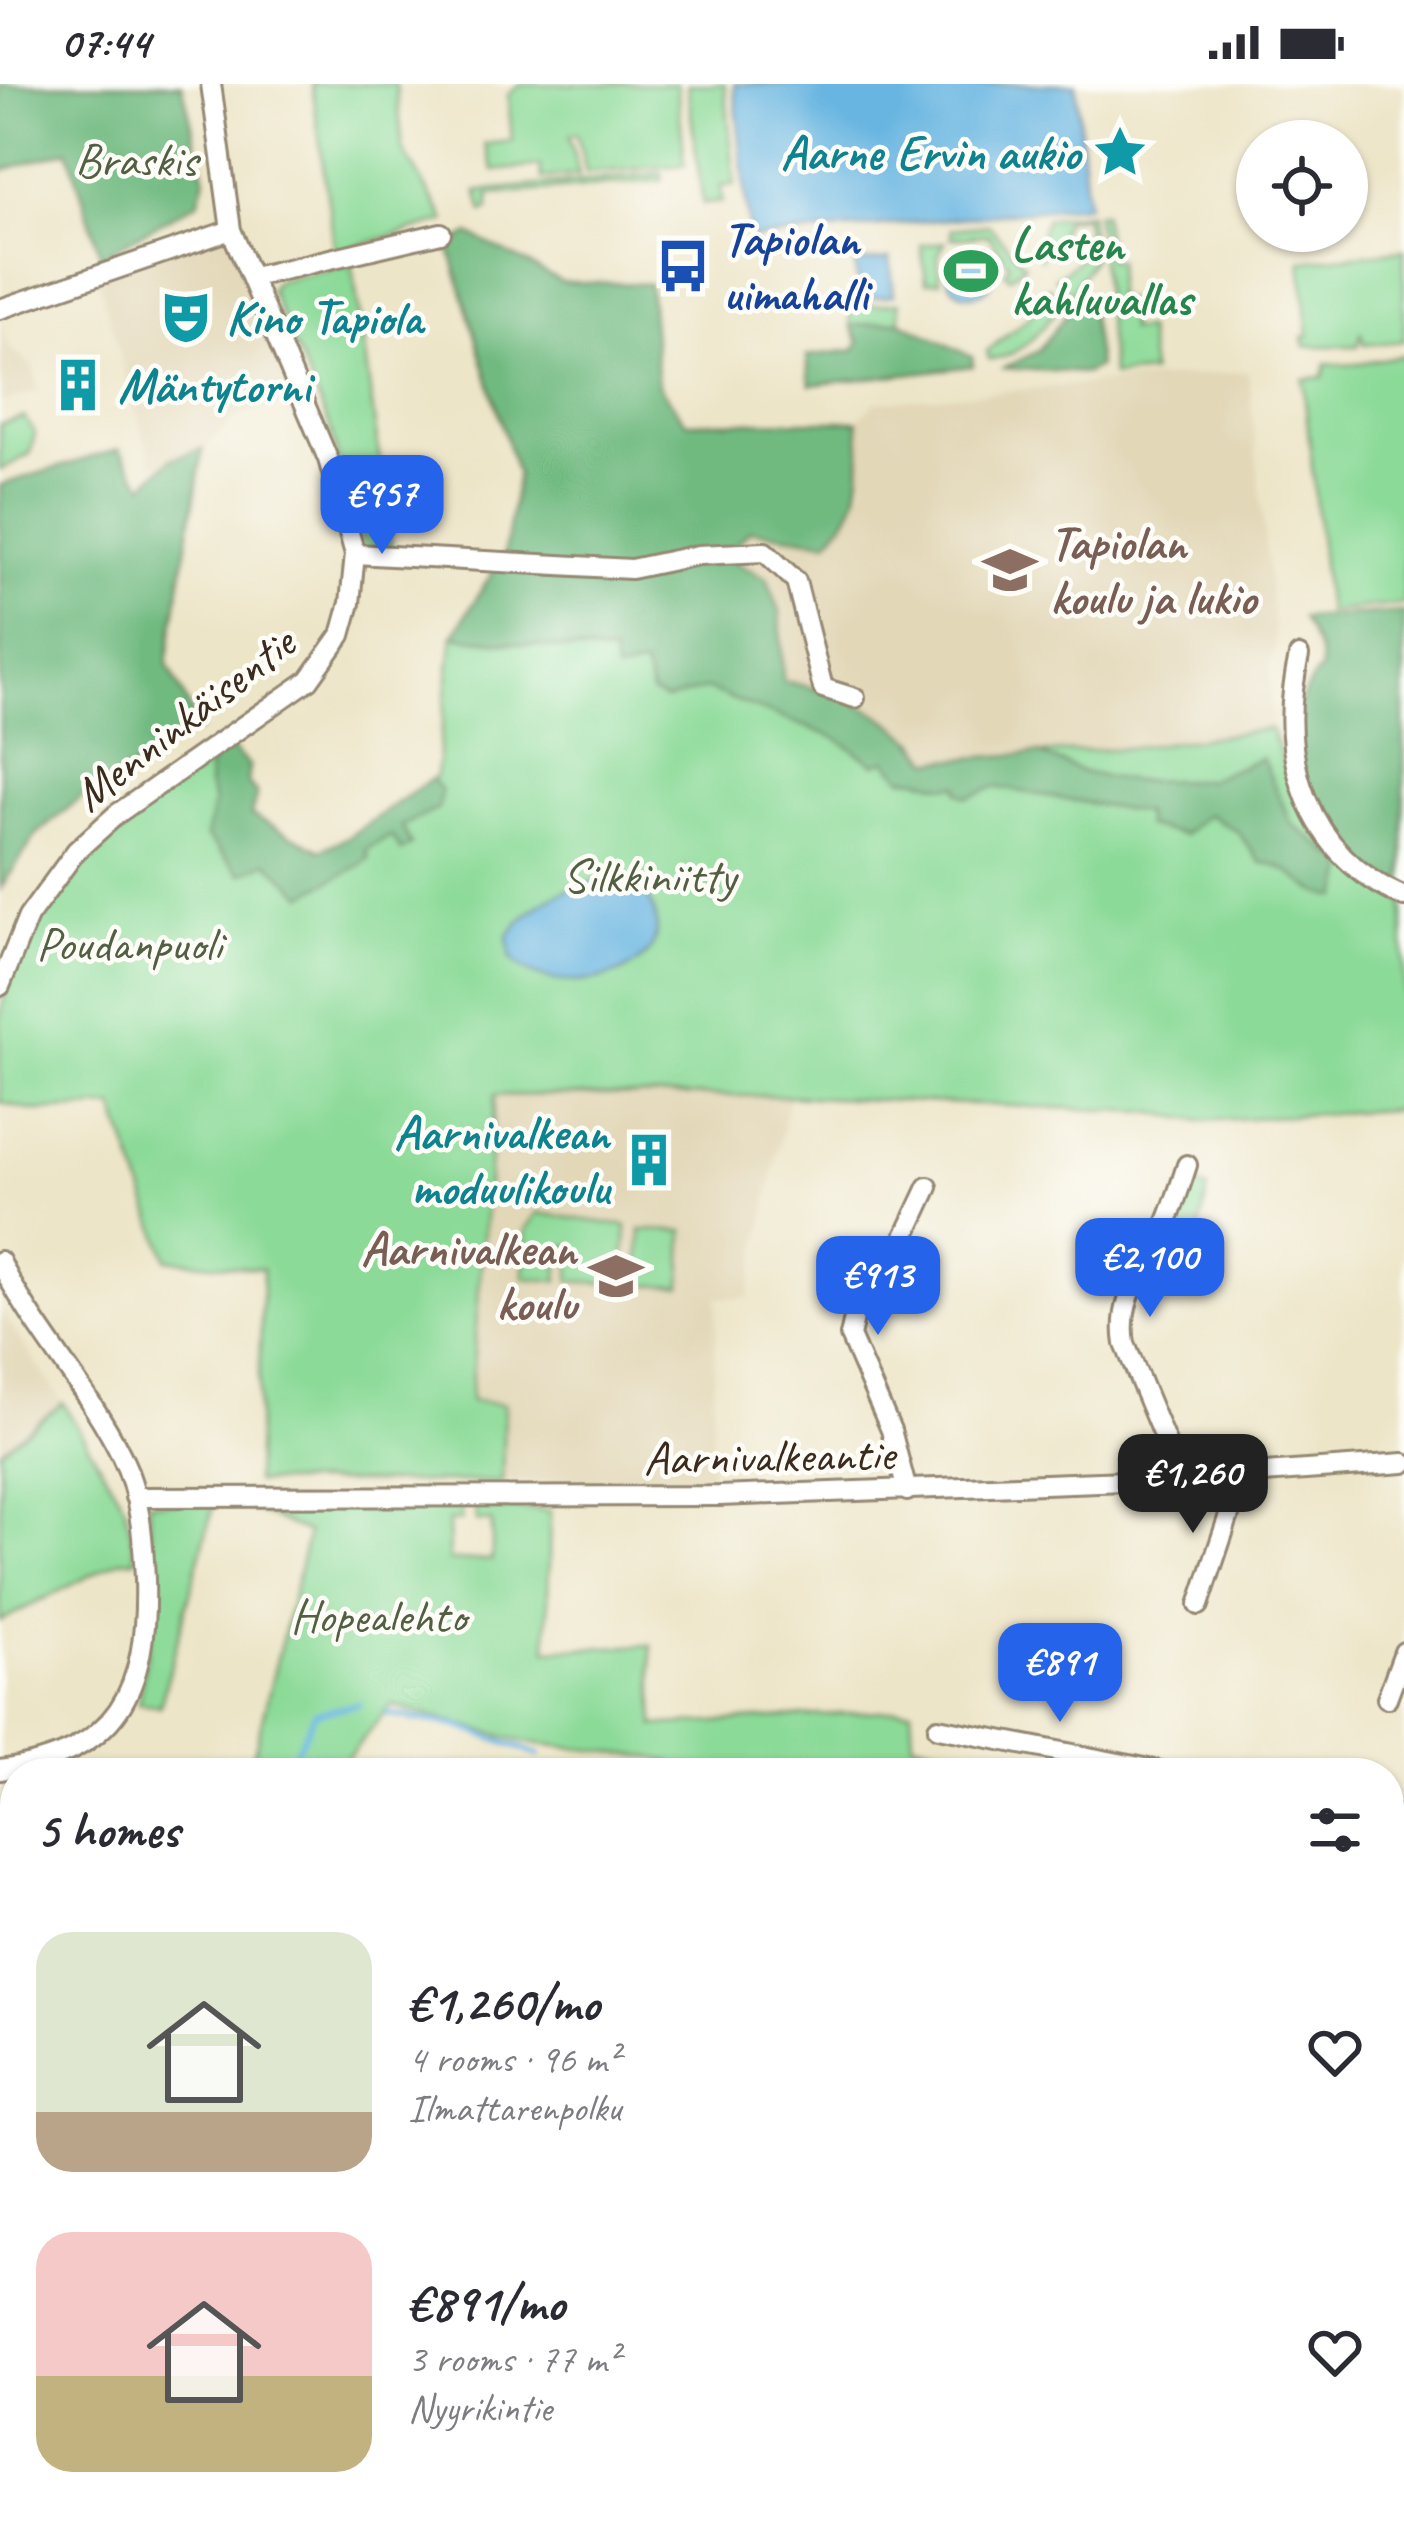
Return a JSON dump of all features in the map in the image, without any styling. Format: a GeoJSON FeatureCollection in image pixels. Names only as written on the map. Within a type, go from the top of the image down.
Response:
{"type":"FeatureCollection","features":[{"type":"Feature","properties":{"kind":"street","name":"Menninkäisentie"},"geometry":{"type":"LineString","coordinates":[[0,986],[28,917],[76,851],[117,814],[296,692],[322,667],[345,621],[355,554],[324,448],[231,230],[212,84]]}},
{"type":"Feature","properties":{"kind":"street"},"geometry":{"type":"LineString","coordinates":[[0,309],[231,230]]}},
{"type":"Feature","properties":{"kind":"street"},"geometry":{"type":"LineString","coordinates":[[254,277],[441,232]]}},
{"type":"Feature","properties":{"kind":"street"},"geometry":{"type":"LineString","coordinates":[[355,554],[631,569],[698,554],[765,552],[796,581],[823,688],[855,698]]}},
{"type":"Feature","properties":{"kind":"street"},"geometry":{"type":"LineString","coordinates":[[1300,656],[1289,722],[1295,768],[1314,821],[1352,867],[1404,897]]}},
{"type":"Feature","properties":{"kind":"street"},"geometry":{"type":"LineString","coordinates":[[1181,1479],[1124,1344],[1123,1324],[1131,1286],[1163,1230],[1187,1166]]}},
{"type":"Feature","properties":{"kind":"street"},"geometry":{"type":"LineString","coordinates":[[908,1491],[886,1416],[850,1336],[856,1310],[893,1262],[928,1187]]}},
{"type":"Feature","properties":{"kind":"street"},"geometry":{"type":"LineString","coordinates":[[0,1261],[43,1337],[101,1418],[135,1496],[143,1535],[145,1624],[137,1674],[125,1704],[110,1725],[69,1752],[46,1758]]}},
{"type":"Feature","properties":{"kind":"street","name":"Aarnivalkeantie"},"geometry":{"type":"LineString","coordinates":[[135,1496],[427,1500],[908,1491],[1404,1463]]}},
{"type":"Feature","properties":{"kind":"street"},"geometry":{"type":"LineString","coordinates":[[1199,1605],[1232,1506],[1233,1476]]}},
{"type":"Feature","properties":{"kind":"street"},"geometry":{"type":"LineString","coordinates":[[1387,1698],[1404,1652]]}},
{"type":"Feature","properties":{"kind":"street"},"geometry":{"type":"LineString","coordinates":[[938,1728],[1093,1758]]}},
{"type":"Feature","properties":{"kind":"shaded area"},"geometry":{"type":"Polygon","coordinates":[[[231,230],[295,401],[237,416],[203,449],[152,465],[97,275],[231,230]]]}},
{"type":"Feature","properties":{"kind":"shaded area"},"geometry":{"type":"Polygon","coordinates":[[[0,318],[8,346],[33,367],[39,391],[0,403],[0,318]]]}},
{"type":"Feature","properties":{"kind":"shaded area","name":"Tapiolan koulu ja lukio"},"geometry":{"type":"Polygon","coordinates":[[[1248,371],[1275,643],[1270,665],[1271,729],[1129,748],[931,761],[916,741],[839,692],[783,681],[780,611],[767,578],[736,563],[735,545],[750,530],[827,541],[864,486],[858,421],[874,402],[1248,371]]]}},
{"type":"Feature","properties":{"kind":"shaded area","name":"Aarnivalkean koulu"},"geometry":{"type":"Polygon","coordinates":[[[494,1095],[789,1096],[748,1298],[717,1297],[710,1482],[502,1482],[504,1405],[470,1402],[494,1095]]]}},
{"type":"Feature","properties":{"kind":"shaded area"},"geometry":{"type":"Polygon","coordinates":[[[0,1310],[63,1403],[0,1450],[0,1310]]]}},
{"type":"Feature","properties":{"kind":"green space","name":"Braskis"},"geometry":{"type":"Polygon","coordinates":[[[0,84],[182,84],[205,179],[198,202],[101,256],[68,150],[0,171],[0,84]]]}},
{"type":"Feature","properties":{"kind":"green space"},"geometry":{"type":"Polygon","coordinates":[[[312,84],[396,84],[403,150],[446,221],[335,252],[312,84]]]}},
{"type":"Feature","properties":{"kind":"green space"},"geometry":{"type":"Polygon","coordinates":[[[520,84],[677,84],[685,165],[586,173],[577,134],[569,135],[579,175],[542,178],[540,166],[494,171],[485,144],[512,141],[508,95],[520,84]]]}},
{"type":"Feature","properties":{"kind":"green space"},"geometry":{"type":"Polygon","coordinates":[[[687,84],[725,84],[735,185],[721,186],[722,202],[703,204],[687,84]]]}},
{"type":"Feature","properties":{"kind":"green space"},"geometry":{"type":"Polygon","coordinates":[[[662,173],[662,180],[489,195],[489,210],[483,212],[477,191],[662,173]]]}},
{"type":"Feature","properties":{"kind":"green space"},"geometry":{"type":"Polygon","coordinates":[[[1089,213],[1093,258],[1070,295],[1055,278],[1081,257],[1086,241],[1084,216],[1065,219],[1058,238],[1040,250],[1041,260],[1039,250],[1040,235],[1045,219],[1089,213]]]}},
{"type":"Feature","properties":{"kind":"green space"},"geometry":{"type":"Polygon","coordinates":[[[1103,213],[1108,260],[1117,260],[1115,299],[1126,299],[1129,330],[1146,329],[1151,373],[1112,376],[1096,214],[1103,213]]]}},
{"type":"Feature","properties":{"kind":"green space"},"geometry":{"type":"Polygon","coordinates":[[[989,225],[1025,265],[1010,277],[1005,273],[1009,263],[988,235],[951,238],[951,229],[989,225]]]}},
{"type":"Feature","properties":{"kind":"green space"},"geometry":{"type":"Polygon","coordinates":[[[470,234],[562,282],[649,284],[658,385],[686,422],[858,421],[859,486],[840,528],[827,541],[750,530],[735,545],[736,563],[767,578],[780,612],[783,681],[825,692],[884,718],[931,761],[1039,753],[1085,773],[1131,781],[1207,780],[1262,758],[1291,823],[1347,866],[1339,897],[1317,892],[1282,868],[1261,863],[1238,832],[1207,814],[1183,835],[1146,826],[1144,813],[995,787],[967,797],[958,792],[958,785],[903,778],[886,760],[875,764],[836,738],[705,689],[666,700],[652,693],[644,666],[615,672],[613,654],[453,636],[504,554],[517,476],[449,246],[470,234]]]}},
{"type":"Feature","properties":{"kind":"green space"},"geometry":{"type":"Polygon","coordinates":[[[945,242],[938,256],[940,281],[926,282],[921,245],[945,242]]]}},
{"type":"Feature","properties":{"kind":"green space"},"geometry":{"type":"Polygon","coordinates":[[[1404,250],[1404,341],[1364,345],[1361,331],[1358,346],[1305,346],[1303,337],[1309,336],[1301,261],[1404,250]]]}},
{"type":"Feature","properties":{"kind":"green space"},"geometry":{"type":"Polygon","coordinates":[[[352,264],[392,546],[363,549],[329,425],[270,290],[276,281],[352,264]]]}},
{"type":"Feature","properties":{"kind":"green space"},"geometry":{"type":"Polygon","coordinates":[[[1049,287],[1060,303],[1047,322],[1020,348],[989,359],[987,351],[1028,318],[1049,287]]]}},
{"type":"Feature","properties":{"kind":"green space"},"geometry":{"type":"Polygon","coordinates":[[[899,303],[900,321],[851,326],[849,307],[899,303]]]}},
{"type":"Feature","properties":{"kind":"green space"},"geometry":{"type":"Polygon","coordinates":[[[1075,303],[1090,310],[1098,367],[1086,373],[1004,368],[1038,351],[1075,303]]]}},
{"type":"Feature","properties":{"kind":"green space"},"geometry":{"type":"Polygon","coordinates":[[[900,321],[972,357],[973,366],[810,385],[807,356],[855,350],[859,342],[851,326],[900,321]]]}},
{"type":"Feature","properties":{"kind":"green space"},"geometry":{"type":"Polygon","coordinates":[[[1404,355],[1404,604],[1327,612],[1303,379],[1323,377],[1326,363],[1348,365],[1404,355]]]}},
{"type":"Feature","properties":{"kind":"green space"},"geometry":{"type":"Polygon","coordinates":[[[24,417],[35,433],[30,454],[0,470],[0,424],[24,417]]]}},
{"type":"Feature","properties":{"kind":"green space"},"geometry":{"type":"Polygon","coordinates":[[[119,449],[144,485],[171,459],[203,449],[167,663],[200,729],[80,798],[37,834],[0,889],[0,485],[119,449]]]}},
{"type":"Feature","properties":{"kind":"green space"},"geometry":{"type":"Polygon","coordinates":[[[1404,612],[1404,887],[1350,851],[1328,824],[1310,793],[1299,760],[1296,728],[1303,697],[1321,669],[1320,654],[1302,618],[1404,612]]]}},
{"type":"Feature","properties":{"kind":"green space","name":"Silkkiniitty"},"geometry":{"type":"Polygon","coordinates":[[[453,636],[614,655],[839,692],[916,741],[931,761],[1130,748],[1271,729],[1315,830],[1348,863],[1404,897],[1404,1109],[1200,1121],[1148,1112],[790,1096],[495,1095],[470,1401],[504,1404],[502,1482],[255,1482],[263,1269],[167,1259],[114,1107],[33,1111],[0,1102],[0,1020],[11,973],[30,931],[85,860],[155,801],[231,749],[249,766],[247,783],[257,794],[251,815],[321,850],[350,836],[436,776],[453,636]]]}},
{"type":"Feature","properties":{"kind":"green space"},"geometry":{"type":"Polygon","coordinates":[[[231,749],[249,766],[247,783],[257,794],[251,815],[321,850],[350,836],[432,779],[441,791],[438,809],[402,826],[411,845],[401,851],[391,836],[366,850],[369,858],[362,864],[304,895],[267,862],[241,874],[206,836],[214,802],[208,785],[210,762],[231,749]]]}},
{"type":"Feature","properties":{"kind":"green space"},"geometry":{"type":"Polygon","coordinates":[[[1188,1185],[1208,1189],[1195,1248],[1174,1239],[1188,1185]]]}},
{"type":"Feature","properties":{"kind":"green space"},"geometry":{"type":"Polygon","coordinates":[[[537,1213],[627,1226],[623,1284],[570,1281],[571,1245],[560,1248],[558,1281],[524,1278],[526,1230],[537,1213]]]}},
{"type":"Feature","properties":{"kind":"green space"},"geometry":{"type":"Polygon","coordinates":[[[641,1230],[684,1231],[682,1286],[639,1285],[641,1230]]]}},
{"type":"Feature","properties":{"kind":"green space"},"geometry":{"type":"Polygon","coordinates":[[[63,1403],[125,1506],[136,1559],[121,1560],[0,1621],[0,1450],[63,1403]]]}},
{"type":"Feature","properties":{"kind":"green space"},"geometry":{"type":"Polygon","coordinates":[[[148,1502],[214,1503],[160,1706],[138,1703],[156,1603],[148,1502]]]}},
{"type":"Feature","properties":{"kind":"green space","name":"Hopealehto"},"geometry":{"type":"Polygon","coordinates":[[[248,1502],[461,1505],[461,1521],[448,1522],[449,1561],[492,1560],[492,1522],[476,1521],[475,1506],[550,1511],[547,1650],[651,1645],[655,1726],[911,1709],[913,1742],[1005,1758],[654,1758],[524,1742],[391,1705],[347,1758],[253,1758],[308,1533],[247,1507],[248,1502]]]}},
{"type":"Feature","properties":{"kind":"water"},"geometry":{"type":"Polygon","coordinates":[[[734,84],[1076,84],[1087,205],[750,239],[734,84]]]}},
{"type":"Feature","properties":{"kind":"water","name":"Lasten kahluuallas"},"geometry":{"type":"Polygon","coordinates":[[[971,247],[988,254],[995,271],[988,288],[971,295],[954,288],[947,271],[954,254],[971,247]]]}},
{"type":"Feature","properties":{"kind":"water"},"geometry":{"type":"Polygon","coordinates":[[[890,259],[894,295],[859,299],[855,263],[890,259]]]}},
{"type":"Feature","properties":{"kind":"water"},"geometry":{"type":"Polygon","coordinates":[[[621,879],[636,883],[654,913],[656,938],[643,958],[621,972],[593,980],[562,981],[534,974],[511,959],[508,936],[544,902],[573,888],[621,879]]]}},
{"type":"Feature","properties":{"kind":"waterway"},"geometry":{"type":"LineString","coordinates":[[292,1758],[315,1713],[359,1704]]}},
{"type":"Feature","properties":{"kind":"waterway"},"geometry":{"type":"LineString","coordinates":[[387,1714],[458,1726],[539,1755]]}},
{"type":"Feature","properties":{"kind":"place","name":"Aarne Ervin aukio"},"geometry":{"type":"Point","coordinates":[1120,152]}},
{"type":"Feature","properties":{"kind":"place","name":"Tapiolan uimahalli"},"geometry":{"type":"Point","coordinates":[683,266]}},
{"type":"Feature","properties":{"kind":"place","name":"Lasten kahluuallas"},"geometry":{"type":"Point","coordinates":[971,271]}},
{"type":"Feature","properties":{"kind":"place","name":"Kino Tapiola"},"geometry":{"type":"Point","coordinates":[186,317]}},
{"type":"Feature","properties":{"kind":"place","name":"Mäntytorni"},"geometry":{"type":"Point","coordinates":[78,385]}},
{"type":"Feature","properties":{"kind":"place","name":"Tapiolan koulu ja lukio"},"geometry":{"type":"Point","coordinates":[1010,570]}},
{"type":"Feature","properties":{"kind":"place","name":"Aarnivalkean moduulikoulu"},"geometry":{"type":"Point","coordinates":[649,1160]}},
{"type":"Feature","properties":{"kind":"place","name":"Aarnivalkean koulu"},"geometry":{"type":"Point","coordinates":[616,1276]}},
{"type":"Feature","properties":{"kind":"park label","name":"Poudanpuoli"},"geometry":{"type":"Point","coordinates":[129,943]}}]}
